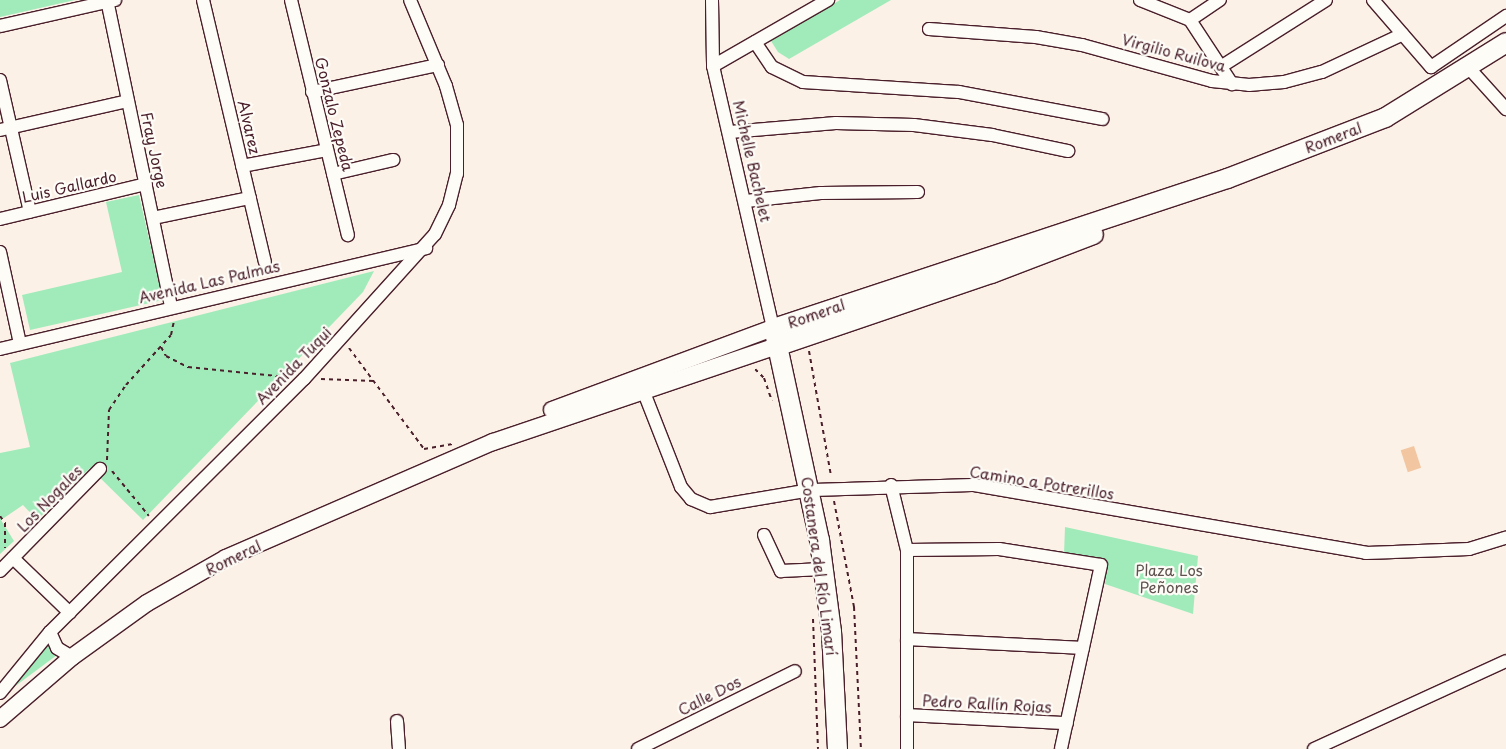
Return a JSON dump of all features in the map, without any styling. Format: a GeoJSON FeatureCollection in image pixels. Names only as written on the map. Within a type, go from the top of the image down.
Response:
{"type":"FeatureCollection","features":[{"type":"Feature","properties":{"kind":"highway","name":"Romeral"},"geometry":{"type":"LineString","coordinates":[[774,337],[1147,205],[1385,118],[1506,42]]}},
{"type":"Feature","properties":{"kind":"highway","name":"Romeral"},"geometry":{"type":"LineString","coordinates":[[774,337],[805,336],[1058,249],[1147,205]]}},
{"type":"Feature","properties":{"kind":"highway","name":"Costanera del Río Limarí"},"geometry":{"type":"LineString","coordinates":[[774,337],[811,490],[823,569],[834,665],[837,749]]}},
{"type":"Feature","properties":{"kind":"main road","name":"Romeral"},"geometry":{"type":"LineString","coordinates":[[0,719],[72,657],[147,603],[226,558],[493,442],[643,390],[774,337]]}},
{"type":"Feature","properties":{"kind":"main road","name":"Romeral"},"geometry":{"type":"LineString","coordinates":[[493,442],[551,410],[774,337]]}},
{"type":"Feature","properties":{"kind":"street","name":"Alvarez"},"geometry":{"type":"LineString","coordinates":[[203,0],[265,262]]}},
{"type":"Feature","properties":{"kind":"street","name":"Gonzalo Zepeda"},"geometry":{"type":"LineString","coordinates":[[291,0],[348,235]]}},
{"type":"Feature","properties":{"kind":"street","name":"Avenida Tuqui"},"geometry":{"type":"LineString","coordinates":[[0,693],[50,632],[304,379],[426,248],[449,205],[459,158],[455,112],[438,65],[410,0]]}},
{"type":"Feature","properties":{"kind":"street","name":"Michelle Bachelet"},"geometry":{"type":"LineString","coordinates":[[712,0],[713,66],[746,201],[774,337]]}},
{"type":"Feature","properties":{"kind":"street"},"geometry":{"type":"LineString","coordinates":[[713,66],[828,0]]}},
{"type":"Feature","properties":{"kind":"street"},"geometry":{"type":"LineString","coordinates":[[1140,0],[1190,20],[1222,66],[1232,84]]}},
{"type":"Feature","properties":{"kind":"street"},"geometry":{"type":"LineString","coordinates":[[1190,20],[1220,0]]}},
{"type":"Feature","properties":{"kind":"street"},"geometry":{"type":"LineString","coordinates":[[1222,66],[1326,0]]}},
{"type":"Feature","properties":{"kind":"street"},"geometry":{"type":"LineString","coordinates":[[1373,0],[1431,67],[1506,16]]}},
{"type":"Feature","properties":{"kind":"street"},"geometry":{"type":"LineString","coordinates":[[0,26],[110,1]]}},
{"type":"Feature","properties":{"kind":"street","name":"Fray Jorge"},"geometry":{"type":"LineString","coordinates":[[110,1],[128,101],[171,306]]}},
{"type":"Feature","properties":{"kind":"street","name":"Virgilio Ruilova"},"geometry":{"type":"LineString","coordinates":[[929,29],[1036,37],[1082,45],[1232,84],[1267,84],[1303,78],[1403,34]]}},
{"type":"Feature","properties":{"kind":"street"},"geometry":{"type":"LineString","coordinates":[[755,42],[772,67],[803,82],[959,92],[1102,119]]}},
{"type":"Feature","properties":{"kind":"street"},"geometry":{"type":"LineString","coordinates":[[312,92],[438,65]]}},
{"type":"Feature","properties":{"kind":"street"},"geometry":{"type":"LineString","coordinates":[[1468,67],[1506,109]]}},
{"type":"Feature","properties":{"kind":"street"},"geometry":{"type":"LineString","coordinates":[[0,80],[5,128],[30,212]]}},
{"type":"Feature","properties":{"kind":"street"},"geometry":{"type":"LineString","coordinates":[[5,128],[128,101]]}},
{"type":"Feature","properties":{"kind":"street"},"geometry":{"type":"LineString","coordinates":[[730,132],[836,123],[914,126],[992,135],[1068,151]]}},
{"type":"Feature","properties":{"kind":"street"},"geometry":{"type":"LineString","coordinates":[[242,166],[326,150]]}},
{"type":"Feature","properties":{"kind":"street"},"geometry":{"type":"LineString","coordinates":[[333,174],[392,160]]}},
{"type":"Feature","properties":{"kind":"street","name":"Luis Gallardo"},"geometry":{"type":"LineString","coordinates":[[0,218],[146,184]]}},
{"type":"Feature","properties":{"kind":"street"},"geometry":{"type":"LineString","coordinates":[[746,201],[821,193],[918,192]]}},
{"type":"Feature","properties":{"kind":"street"},"geometry":{"type":"LineString","coordinates":[[153,218],[250,198]]}},
{"type":"Feature","properties":{"kind":"street","name":"Avenida Las Palmas"},"geometry":{"type":"LineString","coordinates":[[0,349],[171,306],[426,248]]}},
{"type":"Feature","properties":{"kind":"street"},"geometry":{"type":"LineString","coordinates":[[0,252],[20,344]]}},
{"type":"Feature","properties":{"kind":"street","name":"Camino a Potrerillos"},"geometry":{"type":"LineString","coordinates":[[643,390],[671,468],[686,494],[698,503],[726,507],[811,490],[891,486],[974,486],[1366,553],[1469,549],[1506,538]]}},
{"type":"Feature","properties":{"kind":"street","name":"Los Nogales"},"geometry":{"type":"LineString","coordinates":[[6,565],[106,467]]}},
{"type":"Feature","properties":{"kind":"street"},"geometry":{"type":"LineString","coordinates":[[891,486],[907,550],[907,749]]}},
{"type":"Feature","properties":{"kind":"street"},"geometry":{"type":"LineString","coordinates":[[764,535],[781,571],[823,569]]}},
{"type":"Feature","properties":{"kind":"street"},"geometry":{"type":"LineString","coordinates":[[907,550],[999,549],[1101,565],[1061,749]]}},
{"type":"Feature","properties":{"kind":"street"},"geometry":{"type":"LineString","coordinates":[[6,565],[70,613]]}},
{"type":"Feature","properties":{"kind":"street"},"geometry":{"type":"LineString","coordinates":[[50,632],[57,648],[72,657]]}},
{"type":"Feature","properties":{"kind":"street"},"geometry":{"type":"LineString","coordinates":[[907,639],[1083,648]]}},
{"type":"Feature","properties":{"kind":"street"},"geometry":{"type":"LineString","coordinates":[[1314,749],[1506,661]]}},
{"type":"Feature","properties":{"kind":"street","name":"Calle Dos"},"geometry":{"type":"LineString","coordinates":[[638,749],[795,671]]}},
{"type":"Feature","properties":{"kind":"street","name":"Pedro Rallín Rojas"},"geometry":{"type":"LineString","coordinates":[[907,715],[1067,723]]}},
{"type":"Feature","properties":{"kind":"street"},"geometry":{"type":"LineString","coordinates":[[397,721],[399,749]]}},
{"type":"Feature","properties":{"kind":"path"},"geometry":{"type":"LineString","coordinates":[[157,525],[106,467],[105,437],[109,410],[171,335],[171,306]]}},
{"type":"Feature","properties":{"kind":"path"},"geometry":{"type":"LineString","coordinates":[[805,336],[816,379],[832,490],[854,607],[861,749]]}},
{"type":"Feature","properties":{"kind":"path"},"geometry":{"type":"LineString","coordinates":[[342,338],[424,449],[448,442],[463,455]]}},
{"type":"Feature","properties":{"kind":"path"},"geometry":{"type":"LineString","coordinates":[[161,347],[166,356],[188,367],[304,379],[374,381]]}},
{"type":"Feature","properties":{"kind":"path"},"geometry":{"type":"LineString","coordinates":[[747,367],[764,378],[775,410]]}},
{"type":"Feature","properties":{"kind":"path"},"geometry":{"type":"LineString","coordinates":[[0,516],[5,522],[6,565]]}},
{"type":"Feature","properties":{"kind":"path"},"geometry":{"type":"LineString","coordinates":[[812,610],[818,749]]}},
{"type":"Feature","properties":{"kind":"green space"},"geometry":{"type":"Polygon","coordinates":[[[0,0],[75,0],[0,17],[0,0]]]}},
{"type":"Feature","properties":{"kind":"green space"},"geometry":{"type":"Polygon","coordinates":[[[840,0],[891,0],[789,59],[778,52],[771,41],[840,0]]]}},
{"type":"Feature","properties":{"kind":"green space"},"geometry":{"type":"Polygon","coordinates":[[[139,195],[163,300],[30,330],[22,295],[122,272],[106,202],[139,195]]]}},
{"type":"Feature","properties":{"kind":"green space"},"geometry":{"type":"Polygon","coordinates":[[[374,271],[363,292],[143,520],[90,468],[37,520],[23,505],[1,520],[14,541],[0,554],[0,453],[30,447],[10,363],[374,271]]]}},
{"type":"Feature","properties":{"kind":"green space","name":"Plaza Los Peñones"},"geometry":{"type":"Polygon","coordinates":[[[1065,527],[1198,556],[1193,614],[1105,584],[1107,564],[1064,554],[1065,527]]]}},
{"type":"Feature","properties":{"kind":"green space"},"geometry":{"type":"Polygon","coordinates":[[[48,642],[57,655],[10,690],[48,642]]]}},
{"type":"Feature","properties":{"kind":"building"},"geometry":{"type":"Polygon","coordinates":[[[1414,446],[1421,468],[1408,472],[1401,450],[1414,446]]]}}]}
